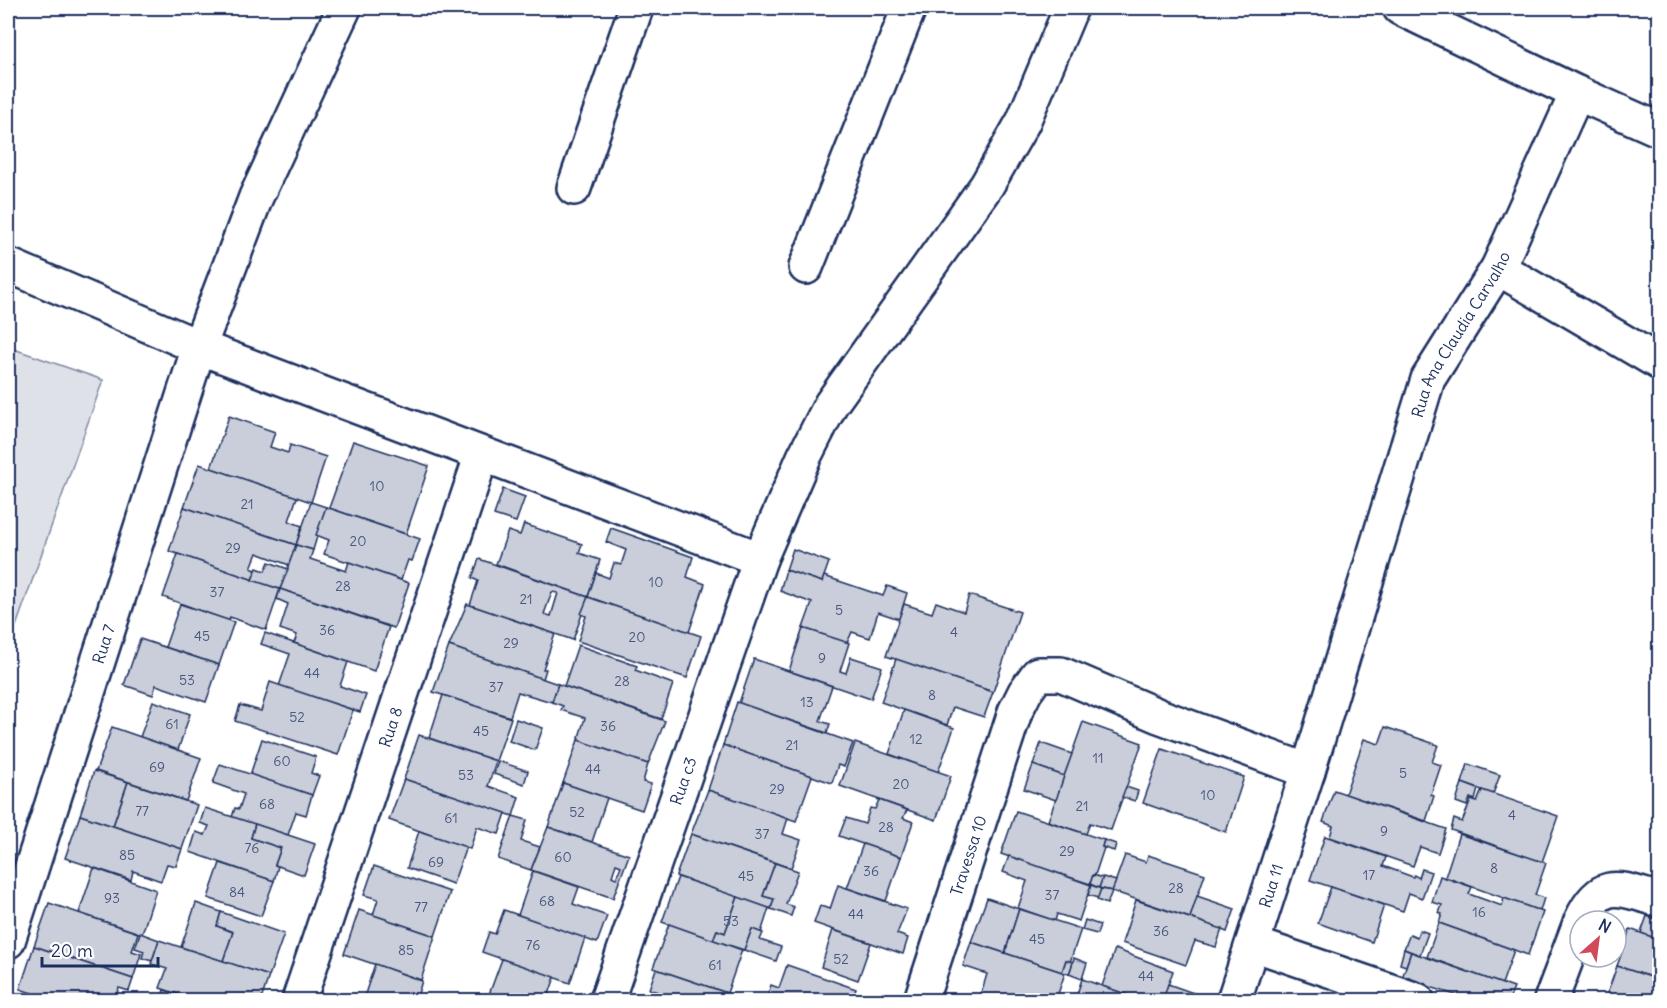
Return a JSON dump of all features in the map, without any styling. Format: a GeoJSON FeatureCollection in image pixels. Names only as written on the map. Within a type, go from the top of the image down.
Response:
{"type":"FeatureCollection","features":[{"type":"Feature","properties":{"kind":"street","name":"Rua 7"},"geometry":{"type":"LineString","coordinates":[[8,941],[199,347],[256,197],[344,8]]}},
{"type":"Feature","properties":{"kind":"street"},"geometry":{"type":"LineString","coordinates":[[574,188],[636,8]]}},
{"type":"Feature","properties":{"kind":"street"},"geometry":{"type":"LineString","coordinates":[[806,267],[909,8]]}},
{"type":"Feature","properties":{"kind":"street","name":"Rua c3"},"geometry":{"type":"LineString","coordinates":[[607,1000],[760,559],[804,457],[831,404],[987,184],[1023,122],[1071,8]]}},
{"type":"Feature","properties":{"kind":"street"},"geometry":{"type":"LineString","coordinates":[[1400,8],[1659,130]]}},
{"type":"Feature","properties":{"kind":"street","name":"Rua Ana Claudia Carvalho"},"geometry":{"type":"LineString","coordinates":[[1308,771],[1428,379],[1498,268],[1577,93]]}},
{"type":"Feature","properties":{"kind":"street"},"geometry":{"type":"LineString","coordinates":[[8,265],[199,347],[760,559]]}},
{"type":"Feature","properties":{"kind":"street"},"geometry":{"type":"LineString","coordinates":[[1498,268],[1659,363]]}},
{"type":"Feature","properties":{"kind":"street","name":"Rua 8"},"geometry":{"type":"LineString","coordinates":[[299,1000],[482,454]]}},
{"type":"Feature","properties":{"kind":"street","name":"Travessa 10"},"geometry":{"type":"LineString","coordinates":[[921,1000],[1015,712],[1025,692],[1038,674],[1061,674],[1160,716],[1308,771]]}},
{"type":"Feature","properties":{"kind":"street","name":"Rua 11"},"geometry":{"type":"LineString","coordinates":[[1234,1000],[1308,771]]}},
{"type":"Feature","properties":{"kind":"street"},"geometry":{"type":"LineString","coordinates":[[1588,909],[1595,897],[1605,891],[1618,889],[1659,900]]}},
{"type":"Feature","properties":{"kind":"street"},"geometry":{"type":"LineString","coordinates":[[1253,944],[1417,1000]]}},
{"type":"Feature","properties":{"kind":"street"},"geometry":{"type":"LineString","coordinates":[[1551,1000],[1568,954]]}},
{"type":"Feature","properties":{"kind":"shaded area"},"geometry":{"type":"Polygon","coordinates":[[[8,347],[103,380],[8,649],[8,347]]]}},
{"type":"Feature","properties":{"kind":"building"},"geometry":{"type":"Polygon","coordinates":[[[229,416],[275,432],[270,447],[288,453],[290,445],[326,457],[311,502],[211,468],[229,416]]]}},
{"type":"Feature","properties":{"kind":"building"},"geometry":{"type":"Polygon","coordinates":[[[353,441],[429,466],[406,534],[329,508],[353,441]]]}},
{"type":"Feature","properties":{"kind":"building"},"geometry":{"type":"Polygon","coordinates":[[[199,464],[297,497],[289,521],[302,526],[296,545],[184,507],[199,464]]]}},
{"type":"Feature","properties":{"kind":"building"},"geometry":{"type":"Polygon","coordinates":[[[503,489],[525,497],[516,522],[494,515],[503,489]]]}},
{"type":"Feature","properties":{"kind":"building"},"geometry":{"type":"Polygon","coordinates":[[[311,502],[326,507],[313,550],[296,545],[311,502]]]}},
{"type":"Feature","properties":{"kind":"building"},"geometry":{"type":"Polygon","coordinates":[[[184,507],[296,545],[289,565],[257,553],[251,568],[256,570],[252,580],[169,551],[184,507]]]}},
{"type":"Feature","properties":{"kind":"building"},"geometry":{"type":"Polygon","coordinates":[[[326,507],[420,539],[412,561],[408,560],[401,580],[324,554],[329,540],[316,535],[326,507]]]}},
{"type":"Feature","properties":{"kind":"building"},"geometry":{"type":"Polygon","coordinates":[[[524,524],[582,544],[579,553],[600,560],[588,597],[496,564],[508,531],[520,535],[524,524]]]}},
{"type":"Feature","properties":{"kind":"building"},"geometry":{"type":"Polygon","coordinates":[[[611,528],[693,557],[687,577],[705,584],[689,632],[588,597],[596,573],[609,578],[614,563],[621,565],[626,550],[606,542],[611,528]]]}},
{"type":"Feature","properties":{"kind":"building"},"geometry":{"type":"Polygon","coordinates":[[[296,545],[313,550],[310,559],[346,571],[349,562],[409,583],[394,628],[280,589],[296,545]]]}},
{"type":"Feature","properties":{"kind":"building"},"geometry":{"type":"Polygon","coordinates":[[[793,549],[829,562],[822,582],[786,570],[793,549]]]}},
{"type":"Feature","properties":{"kind":"building"},"geometry":{"type":"Polygon","coordinates":[[[178,554],[280,589],[266,630],[230,617],[229,621],[163,597],[178,554]]]}},
{"type":"Feature","properties":{"kind":"building"},"geometry":{"type":"Polygon","coordinates":[[[479,559],[588,597],[573,640],[470,605],[478,581],[472,578],[479,559]],[[552,592],[544,614],[551,616],[558,593],[552,592]]]}},
{"type":"Feature","properties":{"kind":"building"},"geometry":{"type":"Polygon","coordinates":[[[269,562],[288,569],[280,589],[252,580],[257,568],[265,571],[269,562]]]}},
{"type":"Feature","properties":{"kind":"building"},"geometry":{"type":"Polygon","coordinates":[[[786,570],[822,582],[824,576],[883,596],[887,586],[907,593],[899,619],[878,612],[870,638],[852,632],[847,643],[803,628],[812,603],[780,591],[786,570]]]}},
{"type":"Feature","properties":{"kind":"building"},"geometry":{"type":"Polygon","coordinates":[[[280,589],[389,627],[374,671],[294,643],[297,635],[280,629],[288,604],[277,599],[280,589]]]}},
{"type":"Feature","properties":{"kind":"building"},"geometry":{"type":"Polygon","coordinates":[[[969,595],[1020,612],[993,692],[886,656],[904,604],[932,613],[936,602],[964,612],[969,595]]]}},
{"type":"Feature","properties":{"kind":"building"},"geometry":{"type":"Polygon","coordinates":[[[588,597],[701,636],[687,678],[578,641],[586,616],[581,614],[588,597]]]}},
{"type":"Feature","properties":{"kind":"building"},"geometry":{"type":"Polygon","coordinates":[[[180,604],[234,622],[219,665],[165,647],[180,604]]]}},
{"type":"Feature","properties":{"kind":"building"},"geometry":{"type":"Polygon","coordinates":[[[467,604],[555,634],[543,669],[546,669],[543,679],[449,646],[467,604]]]}},
{"type":"Feature","properties":{"kind":"building"},"geometry":{"type":"Polygon","coordinates":[[[803,628],[849,643],[840,671],[846,673],[851,657],[882,667],[871,699],[789,671],[803,628]]]}},
{"type":"Feature","properties":{"kind":"building"},"geometry":{"type":"Polygon","coordinates":[[[265,633],[348,662],[340,686],[366,695],[360,712],[279,686],[290,654],[261,644],[265,633]]]}},
{"type":"Feature","properties":{"kind":"building"},"geometry":{"type":"Polygon","coordinates":[[[140,639],[219,665],[206,702],[156,685],[153,695],[124,685],[140,639]]]}},
{"type":"Feature","properties":{"kind":"building"},"geometry":{"type":"Polygon","coordinates":[[[578,645],[637,666],[635,670],[673,684],[661,719],[564,686],[578,645]]]}},
{"type":"Feature","properties":{"kind":"building"},"geometry":{"type":"Polygon","coordinates":[[[449,646],[558,684],[552,702],[518,692],[510,717],[433,692],[449,646]]]}},
{"type":"Feature","properties":{"kind":"building"},"geometry":{"type":"Polygon","coordinates":[[[754,659],[832,686],[820,721],[830,724],[827,733],[739,703],[754,659]]]}},
{"type":"Feature","properties":{"kind":"building"},"geometry":{"type":"Polygon","coordinates":[[[896,659],[993,692],[984,717],[953,707],[947,725],[881,702],[896,659]]]}},
{"type":"Feature","properties":{"kind":"building"},"geometry":{"type":"Polygon","coordinates":[[[270,682],[353,710],[338,755],[235,721],[240,705],[261,711],[270,682]]]}},
{"type":"Feature","properties":{"kind":"building"},"geometry":{"type":"Polygon","coordinates":[[[558,684],[665,721],[648,764],[578,740],[585,718],[561,710],[563,706],[552,702],[558,684]]]}},
{"type":"Feature","properties":{"kind":"building"},"geometry":{"type":"Polygon","coordinates":[[[443,695],[511,718],[496,761],[429,738],[443,695]]]}},
{"type":"Feature","properties":{"kind":"building"},"geometry":{"type":"Polygon","coordinates":[[[153,701],[190,714],[178,750],[140,737],[153,701]]]}},
{"type":"Feature","properties":{"kind":"building"},"geometry":{"type":"Polygon","coordinates":[[[737,702],[853,743],[844,767],[838,765],[832,783],[723,745],[737,702]]]}},
{"type":"Feature","properties":{"kind":"building"},"geometry":{"type":"Polygon","coordinates":[[[904,710],[954,728],[938,772],[889,754],[904,710]]]}},
{"type":"Feature","properties":{"kind":"building"},"geometry":{"type":"Polygon","coordinates":[[[516,719],[543,728],[535,750],[509,741],[516,719]]]}},
{"type":"Feature","properties":{"kind":"building"},"geometry":{"type":"Polygon","coordinates":[[[1083,722],[1142,743],[1111,830],[1090,823],[1086,834],[1048,821],[1083,722]]]}},
{"type":"Feature","properties":{"kind":"building"},"geometry":{"type":"Polygon","coordinates":[[[112,727],[201,758],[186,801],[96,771],[112,727]]]}},
{"type":"Feature","properties":{"kind":"building"},"geometry":{"type":"Polygon","coordinates":[[[1385,727],[1438,745],[1432,762],[1441,765],[1431,795],[1434,796],[1426,821],[1345,794],[1364,739],[1379,744],[1385,727]]]}},
{"type":"Feature","properties":{"kind":"building"},"geometry":{"type":"Polygon","coordinates":[[[419,735],[496,761],[488,786],[519,797],[513,816],[404,779],[419,735]]]}},
{"type":"Feature","properties":{"kind":"building"},"geometry":{"type":"Polygon","coordinates":[[[262,739],[316,757],[311,773],[319,776],[312,795],[250,775],[262,739]]]}},
{"type":"Feature","properties":{"kind":"building"},"geometry":{"type":"Polygon","coordinates":[[[578,740],[648,764],[643,782],[651,784],[642,810],[563,783],[578,740]]]}},
{"type":"Feature","properties":{"kind":"building"},"geometry":{"type":"Polygon","coordinates":[[[855,743],[951,776],[936,820],[840,786],[855,743]]]}},
{"type":"Feature","properties":{"kind":"building"},"geometry":{"type":"Polygon","coordinates":[[[1041,743],[1072,754],[1064,776],[1033,765],[1041,743]]]}},
{"type":"Feature","properties":{"kind":"building"},"geometry":{"type":"Polygon","coordinates":[[[723,745],[812,776],[796,821],[708,790],[723,745]]]}},
{"type":"Feature","properties":{"kind":"building"},"geometry":{"type":"Polygon","coordinates":[[[1162,749],[1244,777],[1226,832],[1143,803],[1162,749]]]}},
{"type":"Feature","properties":{"kind":"building"},"geometry":{"type":"Polygon","coordinates":[[[498,761],[528,771],[524,784],[494,774],[498,761]]]}},
{"type":"Feature","properties":{"kind":"building"},"geometry":{"type":"Polygon","coordinates":[[[220,764],[312,795],[306,815],[296,812],[288,835],[232,817],[235,808],[239,809],[244,794],[213,783],[220,764]]]}},
{"type":"Feature","properties":{"kind":"building"},"geometry":{"type":"Polygon","coordinates":[[[1468,764],[1500,775],[1493,794],[1462,783],[1468,764]]]}},
{"type":"Feature","properties":{"kind":"building"},"geometry":{"type":"Polygon","coordinates":[[[1033,765],[1064,776],[1056,800],[1024,789],[1033,765]]]}},
{"type":"Feature","properties":{"kind":"building"},"geometry":{"type":"Polygon","coordinates":[[[94,771],[128,782],[113,826],[80,815],[94,771]]]}},
{"type":"Feature","properties":{"kind":"building"},"geometry":{"type":"Polygon","coordinates":[[[404,779],[506,813],[499,834],[477,827],[470,849],[389,820],[404,779]]]}},
{"type":"Feature","properties":{"kind":"building"},"geometry":{"type":"Polygon","coordinates":[[[128,782],[197,805],[182,849],[113,826],[128,782]]]}},
{"type":"Feature","properties":{"kind":"building"},"geometry":{"type":"Polygon","coordinates":[[[563,783],[607,798],[592,842],[548,827],[563,783]]]}},
{"type":"Feature","properties":{"kind":"building"},"geometry":{"type":"Polygon","coordinates":[[[1462,783],[1478,789],[1475,800],[1470,798],[1467,806],[1456,802],[1462,783]]]}},
{"type":"Feature","properties":{"kind":"building"},"geometry":{"type":"Polygon","coordinates":[[[1126,787],[1138,791],[1135,801],[1122,797],[1126,787]]]}},
{"type":"Feature","properties":{"kind":"building"},"geometry":{"type":"Polygon","coordinates":[[[708,790],[788,818],[783,834],[801,840],[791,868],[691,834],[708,790]]]}},
{"type":"Feature","properties":{"kind":"building"},"geometry":{"type":"Polygon","coordinates":[[[1334,790],[1446,829],[1438,853],[1420,847],[1413,866],[1330,837],[1333,826],[1323,822],[1334,790]]]}},
{"type":"Feature","properties":{"kind":"building"},"geometry":{"type":"Polygon","coordinates":[[[1482,790],[1558,816],[1542,862],[1451,830],[1454,819],[1462,822],[1471,800],[1477,802],[1482,790]]]}},
{"type":"Feature","properties":{"kind":"building"},"geometry":{"type":"Polygon","coordinates":[[[879,800],[907,810],[903,818],[913,822],[901,857],[839,836],[846,818],[865,824],[870,808],[875,809],[879,800]]]}},
{"type":"Feature","properties":{"kind":"building"},"geometry":{"type":"Polygon","coordinates":[[[205,808],[255,824],[251,838],[281,848],[275,865],[278,866],[274,881],[190,852],[196,832],[205,835],[209,826],[200,823],[205,808]]]}},
{"type":"Feature","properties":{"kind":"building"},"geometry":{"type":"Polygon","coordinates":[[[1016,811],[1104,840],[1102,847],[1104,848],[1090,884],[1001,854],[1016,811]]]}},
{"type":"Feature","properties":{"kind":"building"},"geometry":{"type":"Polygon","coordinates":[[[80,815],[182,849],[176,866],[167,864],[161,881],[133,871],[131,880],[65,858],[80,815]]]}},
{"type":"Feature","properties":{"kind":"building"},"geometry":{"type":"Polygon","coordinates":[[[513,816],[527,820],[521,841],[540,847],[531,870],[498,859],[513,816]]]}},
{"type":"Feature","properties":{"kind":"building"},"geometry":{"type":"Polygon","coordinates":[[[255,824],[315,844],[304,875],[275,865],[281,848],[251,838],[255,824]]]}},
{"type":"Feature","properties":{"kind":"building"},"geometry":{"type":"Polygon","coordinates":[[[548,827],[629,855],[613,898],[531,870],[548,827]],[[616,864],[612,876],[616,878],[621,866],[616,864]]]}},
{"type":"Feature","properties":{"kind":"building"},"geometry":{"type":"Polygon","coordinates":[[[419,831],[466,847],[453,884],[407,868],[419,831]]]}},
{"type":"Feature","properties":{"kind":"building"},"geometry":{"type":"Polygon","coordinates":[[[691,834],[775,863],[763,896],[774,899],[771,909],[676,876],[691,834]]]}},
{"type":"Feature","properties":{"kind":"building"},"geometry":{"type":"Polygon","coordinates":[[[1459,834],[1546,863],[1535,895],[1544,898],[1540,911],[1445,877],[1459,834]]]}},
{"type":"Feature","properties":{"kind":"building"},"geometry":{"type":"Polygon","coordinates":[[[1325,836],[1386,857],[1383,866],[1413,877],[1414,875],[1419,878],[1422,869],[1431,872],[1422,898],[1409,893],[1403,911],[1310,880],[1325,836]]]}},
{"type":"Feature","properties":{"kind":"building"},"geometry":{"type":"Polygon","coordinates":[[[1104,840],[1116,844],[1114,851],[1102,847],[1104,840]]]}},
{"type":"Feature","properties":{"kind":"building"},"geometry":{"type":"Polygon","coordinates":[[[863,844],[901,857],[886,901],[847,888],[863,844]]]}},
{"type":"Feature","properties":{"kind":"building"},"geometry":{"type":"Polygon","coordinates":[[[1125,855],[1146,862],[1148,855],[1205,874],[1190,918],[1112,891],[1125,855]]]}},
{"type":"Feature","properties":{"kind":"building"},"geometry":{"type":"Polygon","coordinates":[[[1009,856],[1091,885],[1079,921],[1057,914],[1055,921],[1018,908],[1027,881],[1003,872],[1009,856]]]}},
{"type":"Feature","properties":{"kind":"building"},"geometry":{"type":"Polygon","coordinates":[[[220,863],[274,881],[261,916],[208,898],[220,863]]]}},
{"type":"Feature","properties":{"kind":"building"},"geometry":{"type":"Polygon","coordinates":[[[775,863],[798,871],[786,904],[794,907],[791,916],[771,909],[774,899],[763,896],[775,863]]]}},
{"type":"Feature","properties":{"kind":"building"},"geometry":{"type":"Polygon","coordinates":[[[374,866],[450,892],[435,936],[373,915],[378,899],[364,895],[374,866]]]}},
{"type":"Feature","properties":{"kind":"building"},"geometry":{"type":"Polygon","coordinates":[[[94,868],[156,890],[142,934],[79,913],[94,868]]]}},
{"type":"Feature","properties":{"kind":"building"},"geometry":{"type":"Polygon","coordinates":[[[533,871],[579,887],[573,904],[607,916],[597,943],[518,915],[533,871]]]}},
{"type":"Feature","properties":{"kind":"building"},"geometry":{"type":"Polygon","coordinates":[[[1093,875],[1103,878],[1099,888],[1090,884],[1093,875]]]}},
{"type":"Feature","properties":{"kind":"building"},"geometry":{"type":"Polygon","coordinates":[[[1440,876],[1472,887],[1469,894],[1502,906],[1504,898],[1543,912],[1528,955],[1439,923],[1442,905],[1432,902],[1440,876]]]}},
{"type":"Feature","properties":{"kind":"building"},"geometry":{"type":"Polygon","coordinates":[[[678,877],[738,897],[725,933],[717,930],[713,940],[662,922],[678,877]]]}},
{"type":"Feature","properties":{"kind":"building"},"geometry":{"type":"Polygon","coordinates":[[[1103,877],[1116,881],[1112,891],[1099,888],[1103,877]]]}},
{"type":"Feature","properties":{"kind":"building"},"geometry":{"type":"Polygon","coordinates":[[[838,885],[907,909],[897,934],[908,938],[903,954],[814,923],[820,906],[830,909],[838,885]]]}},
{"type":"Feature","properties":{"kind":"building"},"geometry":{"type":"Polygon","coordinates":[[[1091,885],[1101,889],[1098,898],[1088,895],[1091,885]]]}},
{"type":"Feature","properties":{"kind":"building"},"geometry":{"type":"Polygon","coordinates":[[[1331,887],[1384,905],[1372,942],[1318,923],[1331,887]]]}},
{"type":"Feature","properties":{"kind":"building"},"geometry":{"type":"Polygon","coordinates":[[[1101,889],[1112,891],[1107,904],[1097,900],[1101,889]]]}},
{"type":"Feature","properties":{"kind":"building"},"geometry":{"type":"Polygon","coordinates":[[[1197,896],[1235,909],[1227,932],[1190,918],[1197,896]]]}},
{"type":"Feature","properties":{"kind":"building"},"geometry":{"type":"Polygon","coordinates":[[[738,897],[769,908],[761,933],[752,929],[744,950],[713,940],[717,930],[725,933],[738,897]]]}},
{"type":"Feature","properties":{"kind":"building"},"geometry":{"type":"Polygon","coordinates":[[[987,898],[1019,909],[1005,953],[971,942],[987,898]]]}},
{"type":"Feature","properties":{"kind":"building"},"geometry":{"type":"Polygon","coordinates":[[[1136,900],[1222,929],[1216,947],[1195,941],[1186,965],[1122,943],[1136,900]]]}},
{"type":"Feature","properties":{"kind":"building"},"geometry":{"type":"Polygon","coordinates":[[[49,903],[138,933],[132,951],[141,954],[133,979],[34,946],[49,903]]]}},
{"type":"Feature","properties":{"kind":"building"},"geometry":{"type":"Polygon","coordinates":[[[196,903],[221,912],[217,926],[233,932],[223,961],[181,947],[196,903]]]}},
{"type":"Feature","properties":{"kind":"building"},"geometry":{"type":"Polygon","coordinates":[[[1019,909],[1081,929],[1070,962],[1066,960],[1062,972],[1005,953],[1019,909]]]}},
{"type":"Feature","properties":{"kind":"building"},"geometry":{"type":"Polygon","coordinates":[[[359,910],[435,936],[421,980],[344,954],[359,910]]]}},
{"type":"Feature","properties":{"kind":"building"},"geometry":{"type":"Polygon","coordinates":[[[504,910],[585,938],[570,983],[482,952],[489,932],[495,934],[504,910]]]}},
{"type":"Feature","properties":{"kind":"building"},"geometry":{"type":"Polygon","coordinates":[[[221,912],[284,934],[269,976],[223,961],[233,932],[217,926],[221,912]]]}},
{"type":"Feature","properties":{"kind":"building"},"geometry":{"type":"Polygon","coordinates":[[[1647,916],[1660,921],[1660,940],[1641,933],[1647,916]]]}},
{"type":"Feature","properties":{"kind":"building"},"geometry":{"type":"Polygon","coordinates":[[[1085,920],[1100,925],[1097,934],[1082,930],[1085,920]]]}},
{"type":"Feature","properties":{"kind":"building"},"geometry":{"type":"Polygon","coordinates":[[[1439,923],[1514,950],[1502,984],[1427,957],[1439,923]]]}},
{"type":"Feature","properties":{"kind":"building"},"geometry":{"type":"Polygon","coordinates":[[[669,924],[742,950],[727,993],[653,968],[669,924]]]}},
{"type":"Feature","properties":{"kind":"building"},"geometry":{"type":"Polygon","coordinates":[[[752,929],[763,933],[760,940],[781,947],[776,961],[744,950],[752,929]]]}},
{"type":"Feature","properties":{"kind":"building"},"geometry":{"type":"Polygon","coordinates":[[[1630,929],[1660,940],[1660,980],[1626,969],[1630,929]]]}},
{"type":"Feature","properties":{"kind":"building"},"geometry":{"type":"Polygon","coordinates":[[[833,930],[871,943],[858,980],[821,967],[833,930]]]}},
{"type":"Feature","properties":{"kind":"building"},"geometry":{"type":"Polygon","coordinates":[[[1420,930],[1428,933],[1420,955],[1404,949],[1410,934],[1417,937],[1420,930]]]}},
{"type":"Feature","properties":{"kind":"building"},"geometry":{"type":"Polygon","coordinates":[[[140,933],[159,940],[152,961],[142,958],[144,951],[135,948],[140,933]]]}},
{"type":"Feature","properties":{"kind":"building"},"geometry":{"type":"Polygon","coordinates":[[[159,940],[269,976],[261,1000],[196,1000],[160,988],[167,969],[151,964],[159,940]]]}},
{"type":"Feature","properties":{"kind":"building"},"geometry":{"type":"Polygon","coordinates":[[[971,942],[1065,973],[1056,1000],[999,1000],[981,994],[987,974],[963,966],[971,942]]]}},
{"type":"Feature","properties":{"kind":"building"},"geometry":{"type":"Polygon","coordinates":[[[34,946],[133,979],[129,991],[119,988],[114,1000],[53,1000],[20,989],[34,946]]]}},
{"type":"Feature","properties":{"kind":"building"},"geometry":{"type":"Polygon","coordinates":[[[1115,949],[1173,971],[1163,1000],[1143,1000],[1102,986],[1115,949]]]}},
{"type":"Feature","properties":{"kind":"building"},"geometry":{"type":"Polygon","coordinates":[[[1404,949],[1411,952],[1406,966],[1400,964],[1404,949]]]}},
{"type":"Feature","properties":{"kind":"building"},"geometry":{"type":"Polygon","coordinates":[[[1411,952],[1514,988],[1509,1000],[1471,1000],[1402,978],[1411,952]]]}},
{"type":"Feature","properties":{"kind":"building"},"geometry":{"type":"Polygon","coordinates":[[[1074,958],[1087,963],[1082,979],[1069,974],[1074,958]]]}},
{"type":"Feature","properties":{"kind":"building"},"geometry":{"type":"Polygon","coordinates":[[[502,959],[555,977],[547,1000],[487,1000],[502,959]]]}},
{"type":"Feature","properties":{"kind":"building"},"geometry":{"type":"Polygon","coordinates":[[[1066,960],[1073,962],[1069,974],[1062,972],[1066,960]]]}},
{"type":"Feature","properties":{"kind":"building"},"geometry":{"type":"Polygon","coordinates":[[[375,964],[422,981],[416,1000],[363,1000],[375,964]]]}},
{"type":"Feature","properties":{"kind":"building"},"geometry":{"type":"Polygon","coordinates":[[[787,965],[856,989],[852,1000],[766,1000],[771,985],[779,988],[787,965]]]}},
{"type":"Feature","properties":{"kind":"building"},"geometry":{"type":"Polygon","coordinates":[[[656,969],[748,1000],[662,1000],[664,994],[649,989],[656,969]]]}},
{"type":"Feature","properties":{"kind":"building"},"geometry":{"type":"Polygon","coordinates":[[[1616,969],[1626,969],[1660,980],[1660,1000],[1605,1000],[1616,969]]]}},
{"type":"Feature","properties":{"kind":"building"},"geometry":{"type":"Polygon","coordinates":[[[1082,979],[1102,986],[1143,1000],[1075,1000],[1082,979]]]}},
{"type":"Feature","properties":{"kind":"building"},"geometry":{"type":"Polygon","coordinates":[[[1168,984],[1199,995],[1197,1000],[1163,1000],[1168,984]]]}},
{"type":"Feature","properties":{"kind":"building"},"geometry":{"type":"Polygon","coordinates":[[[164,990],[196,1000],[161,1000],[164,990]]]}},
{"type":"Feature","properties":{"kind":"building"},"geometry":{"type":"Polygon","coordinates":[[[442,995],[451,997],[450,1000],[440,1000],[442,995]]]}}]}
